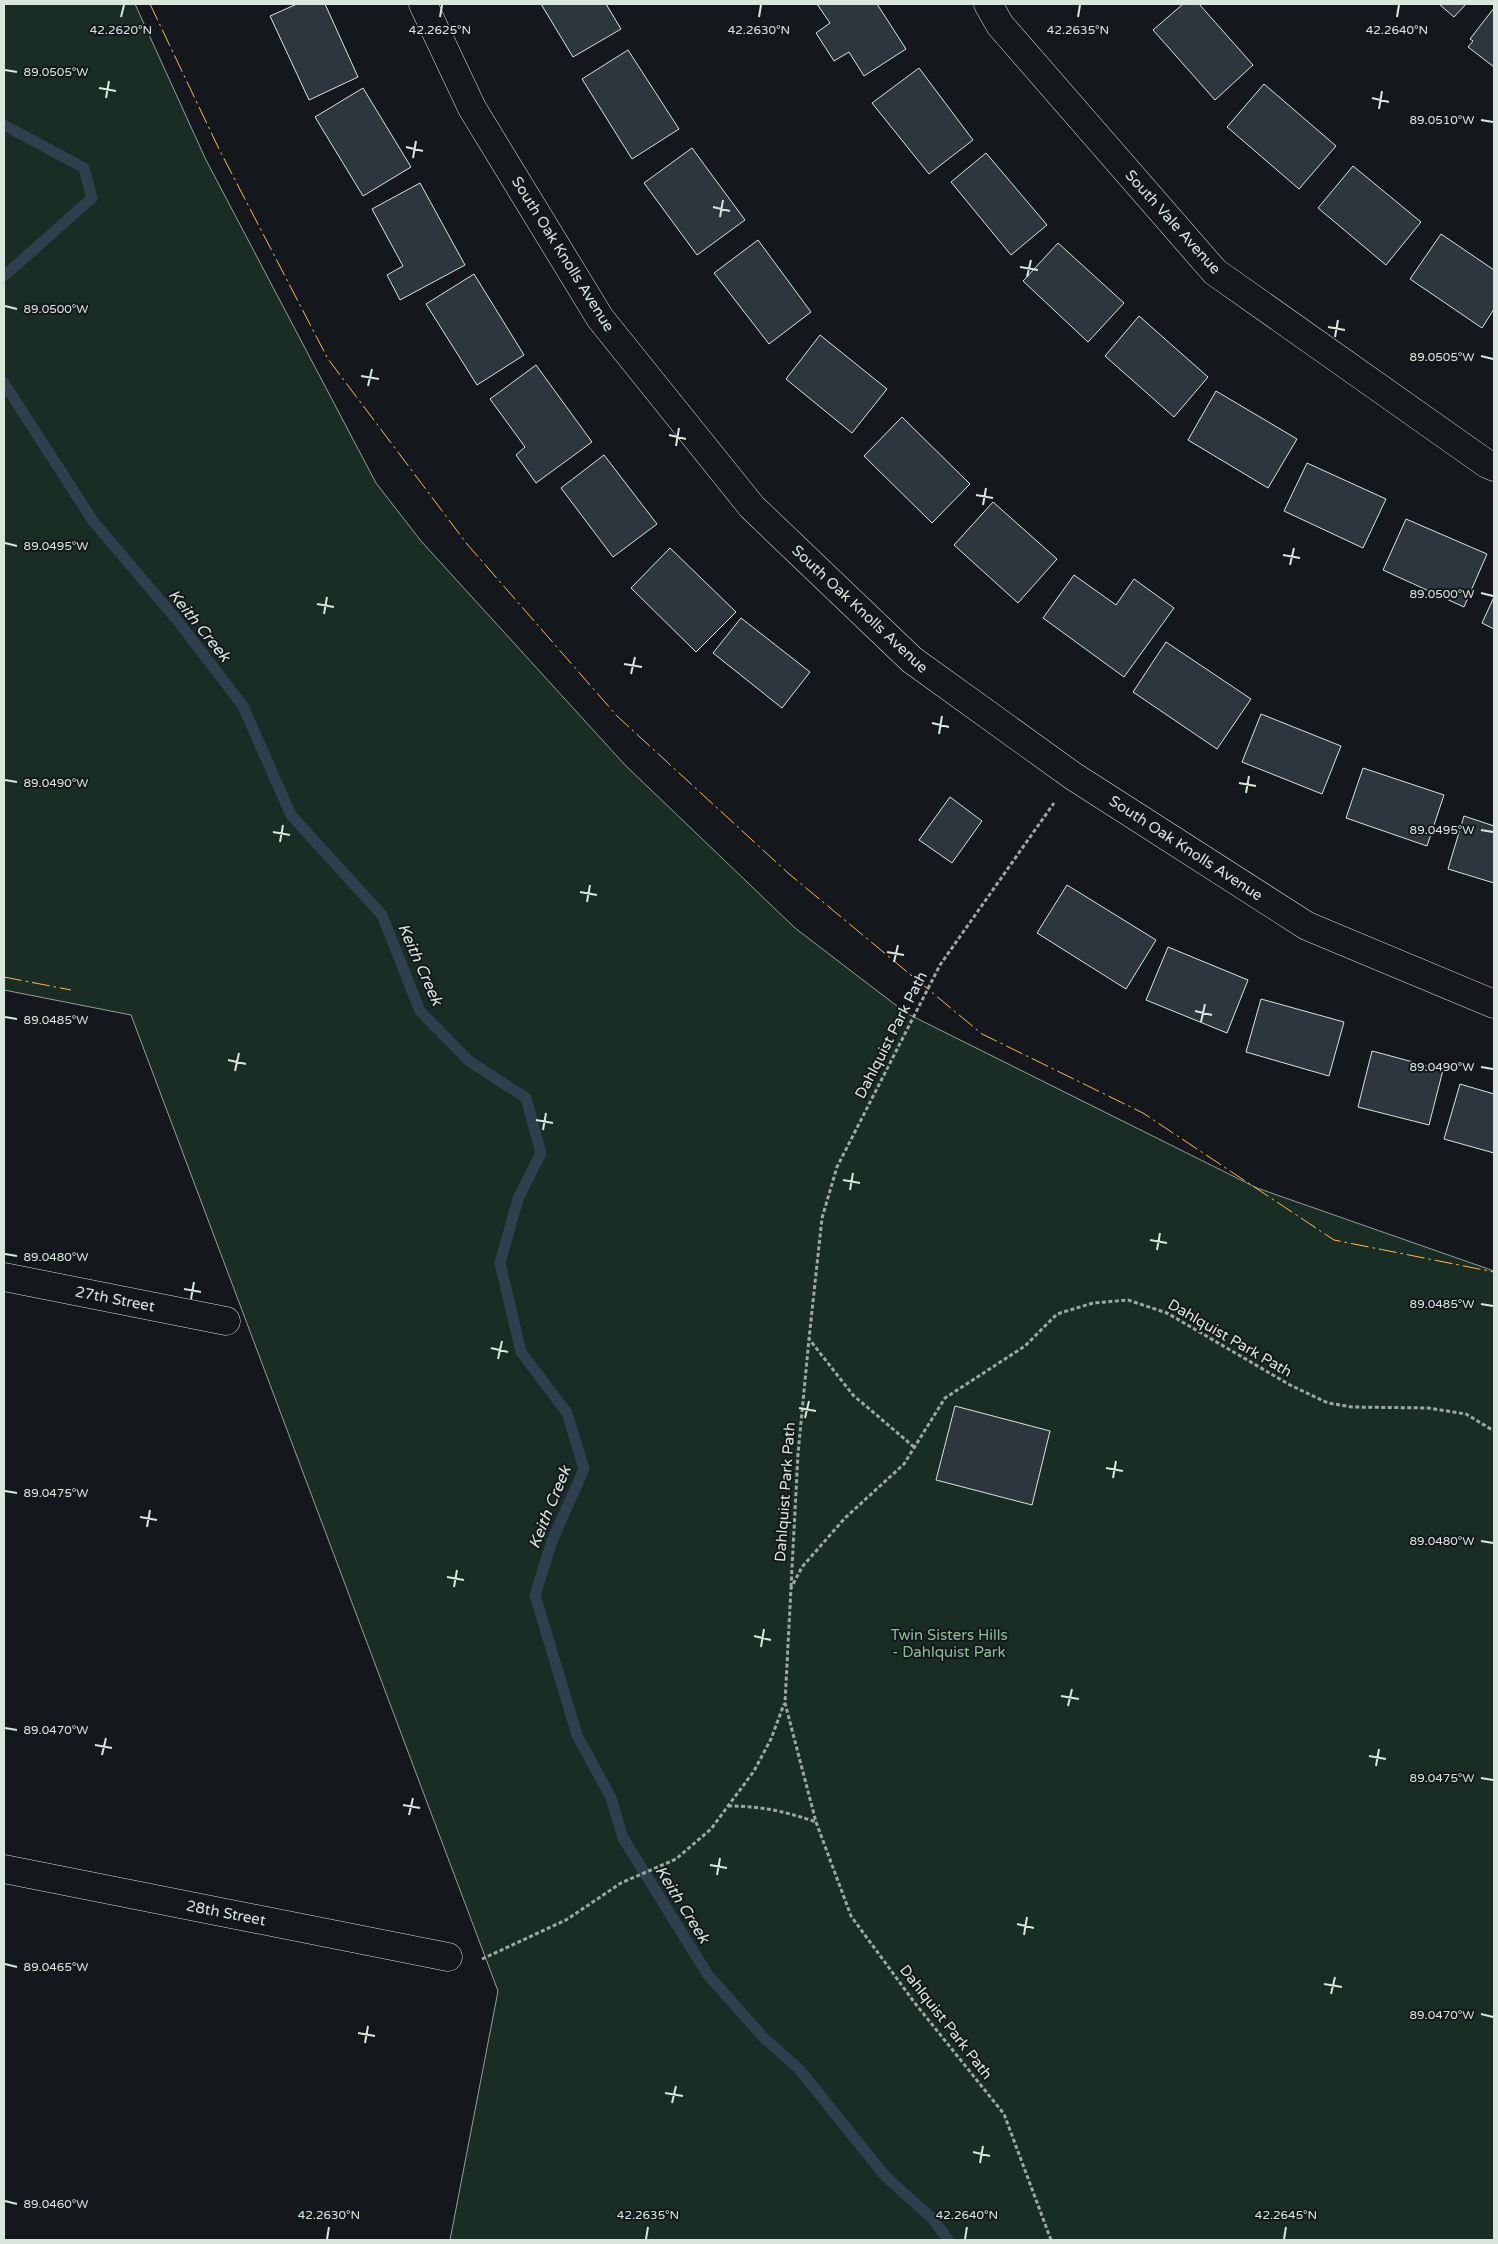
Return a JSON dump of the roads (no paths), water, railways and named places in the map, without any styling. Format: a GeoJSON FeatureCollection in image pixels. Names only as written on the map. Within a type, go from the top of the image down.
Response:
{"type":"FeatureCollection","features":[{"type":"Feature","properties":{"kind":"street","name":"South Oak Knolls Avenue"},"geometry":{"type":"LineString","coordinates":[[424,4],[472,108],[600,318],[752,507],[912,660],[1073,776],[1307,926],[1494,1004]]}},
{"type":"Feature","properties":{"kind":"street","name":"South Vale Avenue"},"geometry":{"type":"LineString","coordinates":[[988,4],[1000,25],[1214,272],[1487,464],[1494,467]]}},
{"type":"Feature","properties":{"kind":"street","name":"27th Street"},"geometry":{"type":"LineString","coordinates":[[4,1277],[226,1321]]}},
{"type":"Feature","properties":{"kind":"street","name":"28th Street"},"geometry":{"type":"LineString","coordinates":[[4,1869],[448,1957]]}},
{"type":"Feature","properties":{"kind":"waterway","name":"Keith Creek"},"geometry":{"type":"LineString","coordinates":[[4,125],[84,168],[92,198],[4,276]]}},
{"type":"Feature","properties":{"kind":"waterway","name":"Keith Creek"},"geometry":{"type":"LineString","coordinates":[[4,383],[93,521],[177,620],[243,706],[291,815],[382,915],[420,1011],[469,1061],[526,1098],[541,1153],[518,1199],[500,1263],[521,1352],[567,1413],[584,1469],[552,1541],[535,1595],[577,1735],[611,1798],[623,1838],[708,1975],[764,2038],[799,2069],[886,2177],[933,2219],[948,2240]]}},
{"type":"Feature","properties":{"kind":"park label","name":"Twin Sisters Hills - Dahlquist Park"},"geometry":{"type":"Point","coordinates":[949,1644]}}]}
